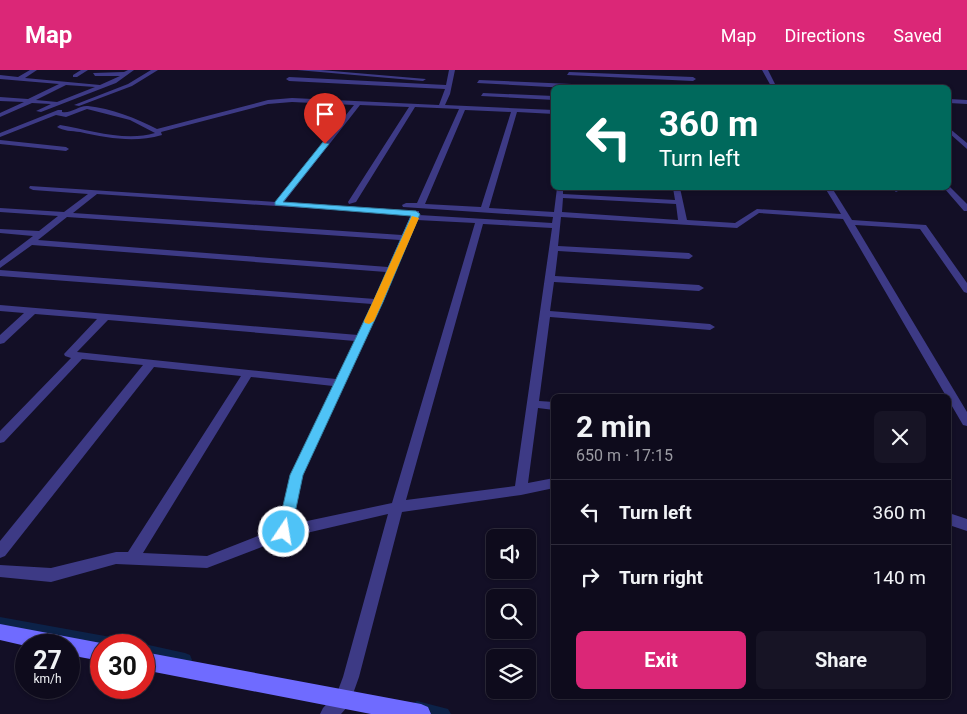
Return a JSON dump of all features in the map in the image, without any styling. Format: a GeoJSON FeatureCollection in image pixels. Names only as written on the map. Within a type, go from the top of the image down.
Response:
{"type":"FeatureCollection","features":[{"type":"Feature","properties":{"kind":"street"},"geometry":{"type":"LineString","coordinates":[[19,79],[34,70]]}},
{"type":"Feature","properties":{"kind":"street"},"geometry":{"type":"LineString","coordinates":[[75,76],[85,70]]}},
{"type":"Feature","properties":{"kind":"street"},"geometry":{"type":"LineString","coordinates":[[0,135],[130,85],[156,70]]}},
{"type":"Feature","properties":{"kind":"street"},"geometry":{"type":"LineString","coordinates":[[292,70],[357,72],[449,84]]}},
{"type":"Feature","properties":{"kind":"street"},"geometry":{"type":"LineString","coordinates":[[441,107],[452,70]]}},
{"type":"Feature","properties":{"kind":"street"},"geometry":{"type":"LineString","coordinates":[[765,70],[773,85]]}},
{"type":"Feature","properties":{"kind":"street"},"geometry":{"type":"LineString","coordinates":[[96,74],[129,72]]}},
{"type":"Feature","properties":{"kind":"street"},"geometry":{"type":"LineString","coordinates":[[33,113],[102,86],[129,72]]}},
{"type":"Feature","properties":{"kind":"street"},"geometry":{"type":"LineString","coordinates":[[346,83],[357,72]]}},
{"type":"Feature","properties":{"kind":"street"},"geometry":{"type":"LineString","coordinates":[[568,85],[569,72],[693,79]]}},
{"type":"Feature","properties":{"kind":"street"},"geometry":{"type":"LineString","coordinates":[[0,77],[102,86]]}},
{"type":"Feature","properties":{"kind":"street"},"geometry":{"type":"LineString","coordinates":[[658,78],[659,85]]}},
{"type":"Feature","properties":{"kind":"street"},"geometry":{"type":"LineString","coordinates":[[289,79],[346,83],[449,84]]}},
{"type":"Feature","properties":{"kind":"street"},"geometry":{"type":"LineString","coordinates":[[478,82],[551,86]]}},
{"type":"Feature","properties":{"kind":"street"},"geometry":{"type":"LineString","coordinates":[[0,115],[66,84]]}},
{"type":"Feature","properties":{"kind":"street"},"geometry":{"type":"LineString","coordinates":[[483,95],[551,98]]}},
{"type":"Feature","properties":{"kind":"street"},"geometry":{"type":"LineString","coordinates":[[0,99],[57,103]]}},
{"type":"Feature","properties":{"kind":"street"},"geometry":{"type":"LineString","coordinates":[[156,131],[268,102],[292,100],[551,112]]}},
{"type":"Feature","properties":{"kind":"street"},"geometry":{"type":"LineString","coordinates":[[951,101],[967,102]]}},
{"type":"Feature","properties":{"kind":"street"},"geometry":{"type":"LineString","coordinates":[[280,201],[358,103]]}},
{"type":"Feature","properties":{"kind":"street"},"geometry":{"type":"LineString","coordinates":[[352,202],[413,106]]}},
{"type":"Feature","properties":{"kind":"street"},"geometry":{"type":"LineString","coordinates":[[55,113],[66,115],[87,107],[132,119],[160,134],[146,138],[130,139],[60,127]]}},
{"type":"Feature","properties":{"kind":"street"},"geometry":{"type":"LineString","coordinates":[[284,532],[297,475],[378,302],[463,108]]}},
{"type":"Feature","properties":{"kind":"street"},"geometry":{"type":"LineString","coordinates":[[329,714],[343,699],[351,677],[397,507],[515,110]]}},
{"type":"Feature","properties":{"kind":"street"},"geometry":{"type":"LineString","coordinates":[[10,123],[21,126]]}},
{"type":"Feature","properties":{"kind":"street"},"geometry":{"type":"LineString","coordinates":[[951,132],[967,147]]}},
{"type":"Feature","properties":{"kind":"street"},"geometry":{"type":"LineString","coordinates":[[0,142],[66,149]]}},
{"type":"Feature","properties":{"kind":"street"},"geometry":{"type":"LineString","coordinates":[[33,188],[280,201],[352,202],[417,211],[557,220],[737,226],[757,211],[923,227],[967,290]]}},
{"type":"Feature","properties":{"kind":"street"},"geometry":{"type":"LineString","coordinates":[[677,190],[682,223]]}},
{"type":"Feature","properties":{"kind":"street"},"geometry":{"type":"LineString","coordinates":[[830,190],[950,394]]}},
{"type":"Feature","properties":{"kind":"street"},"geometry":{"type":"LineString","coordinates":[[951,190],[967,194]]}},
{"type":"Feature","properties":{"kind":"street"},"geometry":{"type":"LineString","coordinates":[[951,190],[967,209]]}},
{"type":"Feature","properties":{"kind":"street"},"geometry":{"type":"LineString","coordinates":[[0,265],[95,192]]}},
{"type":"Feature","properties":{"kind":"street"},"geometry":{"type":"LineString","coordinates":[[522,490],[532,404],[551,279],[560,192],[679,202]]}},
{"type":"Feature","properties":{"kind":"street"},"geometry":{"type":"LineString","coordinates":[[280,201],[414,213],[417,211]]}},
{"type":"Feature","properties":{"kind":"street"},"geometry":{"type":"LineString","coordinates":[[0,210],[406,238]]}},
{"type":"Feature","properties":{"kind":"street"},"geometry":{"type":"LineString","coordinates":[[0,231],[40,234]]}},
{"type":"Feature","properties":{"kind":"street"},"geometry":{"type":"LineString","coordinates":[[30,242],[392,270]]}},
{"type":"Feature","properties":{"kind":"street"},"geometry":{"type":"LineString","coordinates":[[554,248],[689,256]]}},
{"type":"Feature","properties":{"kind":"street"},"geometry":{"type":"LineString","coordinates":[[0,273],[378,302]]}},
{"type":"Feature","properties":{"kind":"street"},"geometry":{"type":"LineString","coordinates":[[551,279],[699,288]]}},
{"type":"Feature","properties":{"kind":"street"},"geometry":{"type":"LineString","coordinates":[[0,308],[361,338]]}},
{"type":"Feature","properties":{"kind":"street"},"geometry":{"type":"LineString","coordinates":[[0,341],[32,311]]}},
{"type":"Feature","properties":{"kind":"street"},"geometry":{"type":"LineString","coordinates":[[545,314],[710,327]]}},
{"type":"Feature","properties":{"kind":"street"},"geometry":{"type":"LineString","coordinates":[[105,316],[69,354],[339,383]]}},
{"type":"Feature","properties":{"kind":"street"},"geometry":{"type":"LineString","coordinates":[[0,439],[79,356]]}},
{"type":"Feature","properties":{"kind":"street"},"geometry":{"type":"LineString","coordinates":[[0,552],[152,362]]}},
{"type":"Feature","properties":{"kind":"street"},"geometry":{"type":"LineString","coordinates":[[133,557],[248,373]]}},
{"type":"Feature","properties":{"kind":"street"},"geometry":{"type":"LineString","coordinates":[[951,395],[967,422]]}},
{"type":"Feature","properties":{"kind":"street"},"geometry":{"type":"LineString","coordinates":[[532,404],[551,406]]}},
{"type":"Feature","properties":{"kind":"street"},"geometry":{"type":"LineString","coordinates":[[0,571],[51,576],[116,558],[133,557],[207,562],[284,532],[397,507],[522,490],[551,483]]}},
{"type":"Feature","properties":{"kind":"street"},"geometry":{"type":"LineString","coordinates":[[951,520],[967,525]]}},
{"type":"Feature","properties":{"kind":"street"},"geometry":{"type":"LineString","coordinates":[[0,632],[15,635]]}},
{"type":"Feature","properties":{"kind":"street"},"geometry":{"type":"LineString","coordinates":[[155,662],[421,714]]}},
{"type":"Feature","properties":{"kind":"waterway"},"geometry":{"type":"LineString","coordinates":[[0,624],[90,640]]}},
{"type":"Feature","properties":{"kind":"waterway"},"geometry":{"type":"LineString","coordinates":[[155,653],[185,660]]}},
{"type":"Feature","properties":{"kind":"waterway"},"geometry":{"type":"LineString","coordinates":[[417,709],[443,714]]}},
{"type":"Feature","properties":{"kind":"slow traffic"},"geometry":{"type":"LineString","coordinates":[[369,321],[415,218]]}},
{"type":"Feature","properties":{"kind":"route"},"geometry":{"type":"LineString","coordinates":[[284,532],[297,475],[378,302],[416,214],[278,204],[325,144]]}}]}
